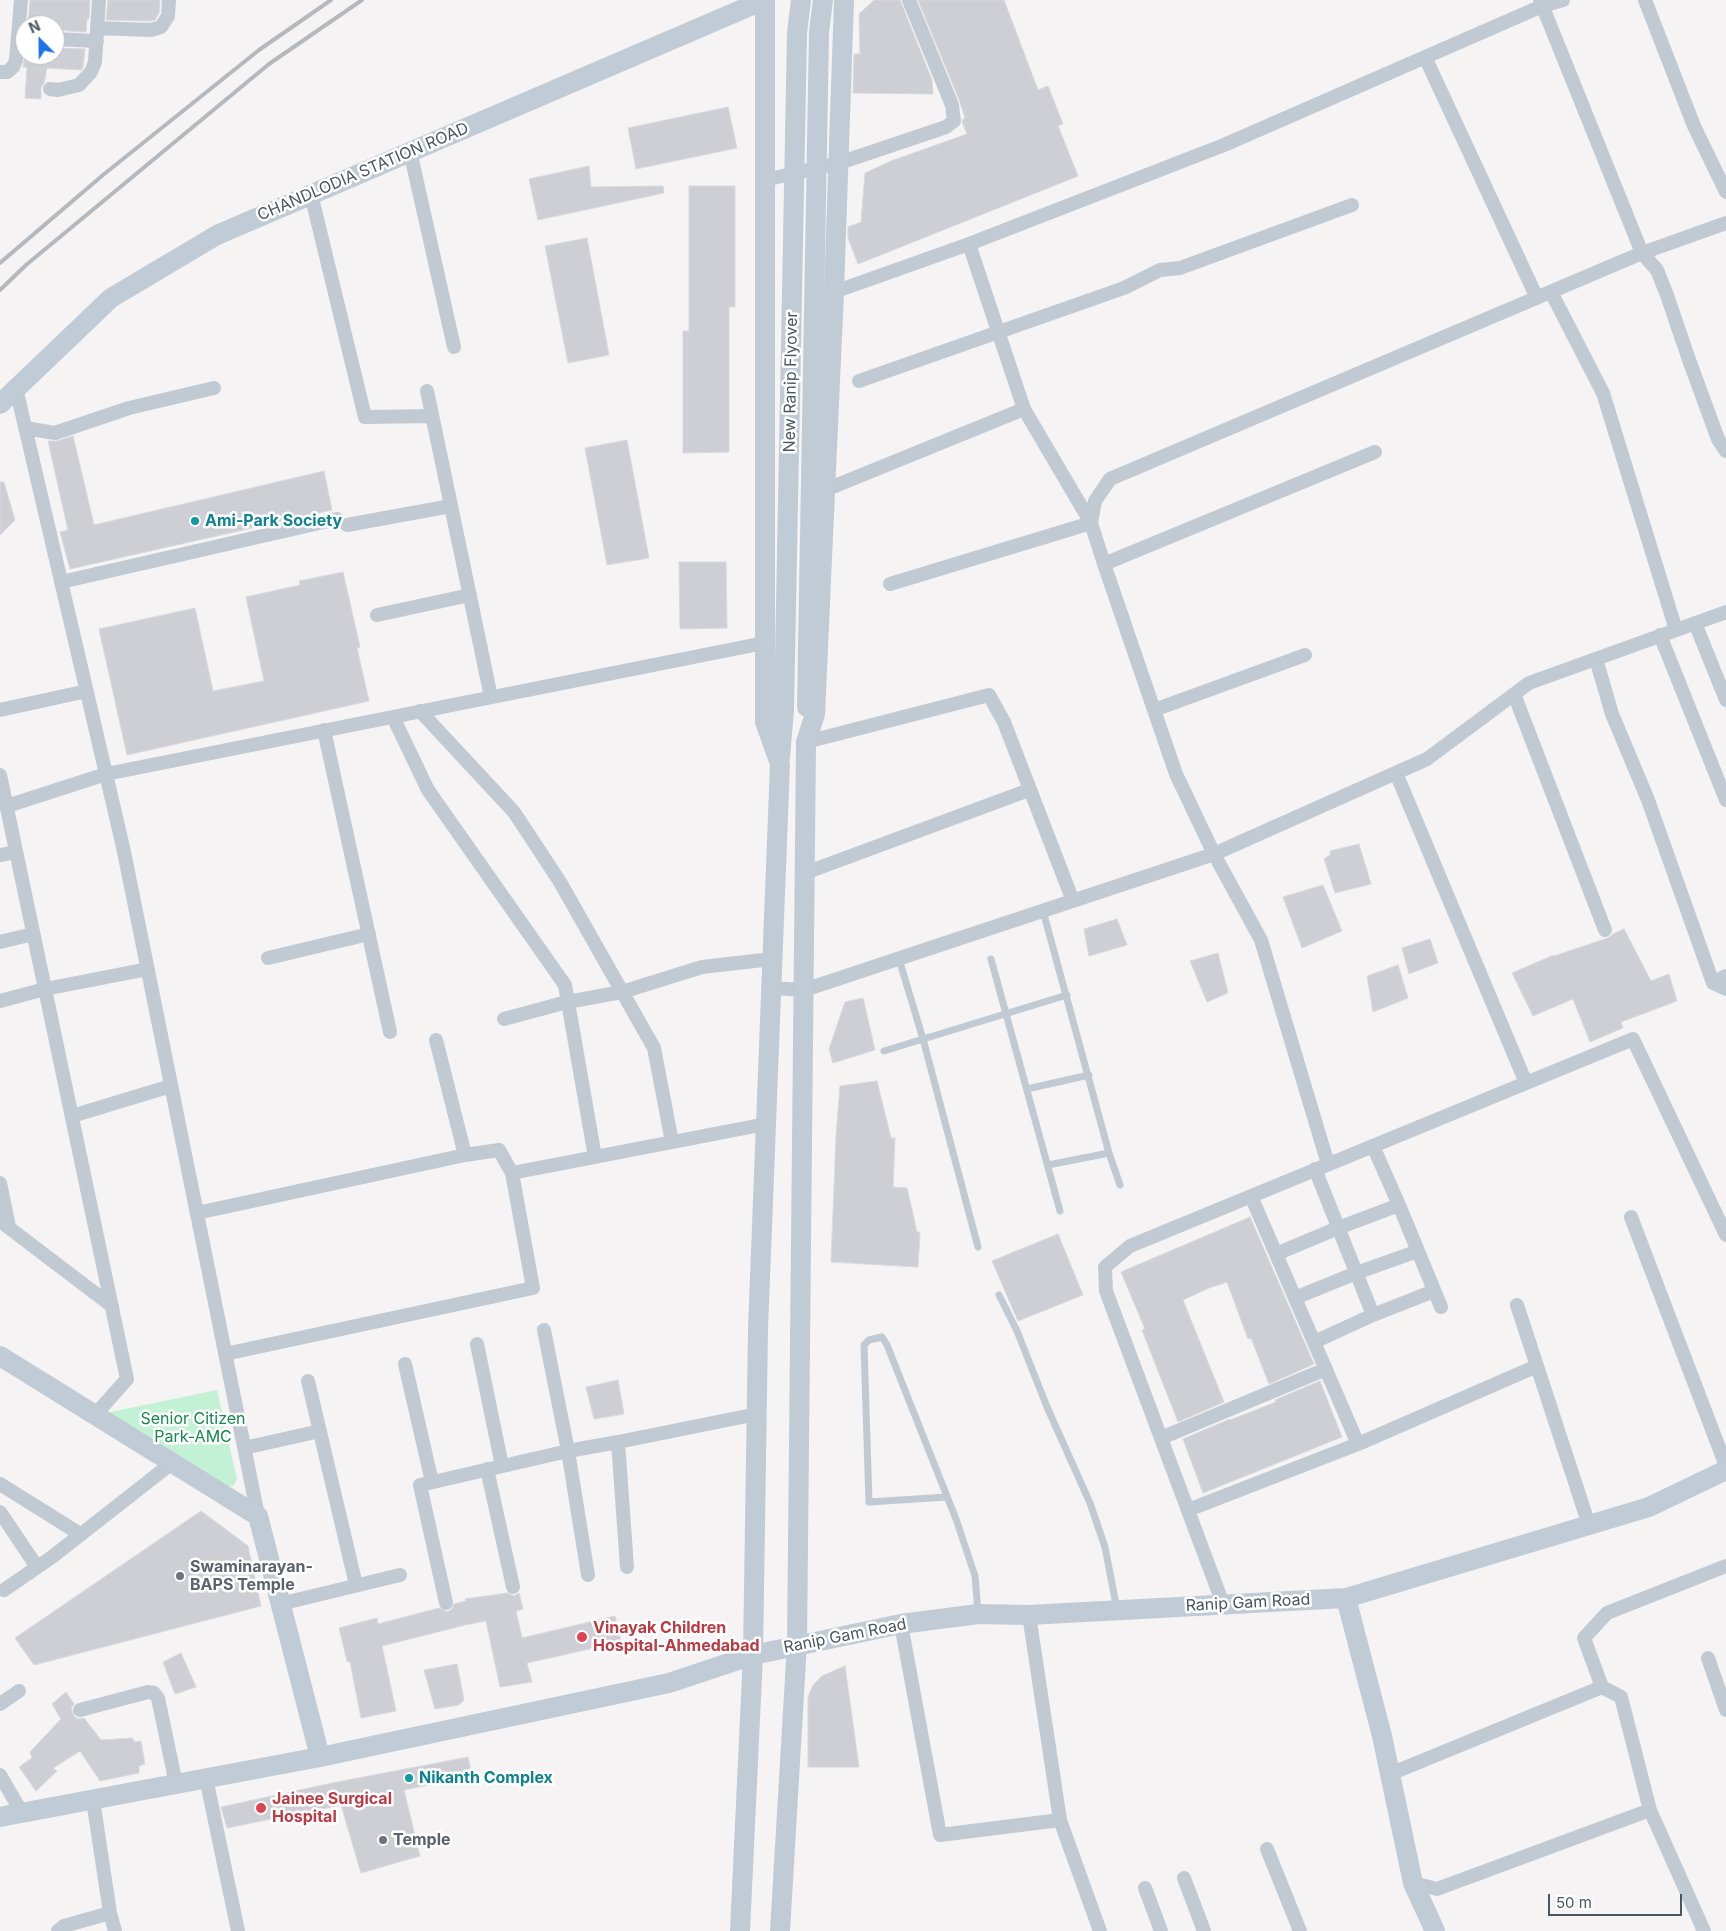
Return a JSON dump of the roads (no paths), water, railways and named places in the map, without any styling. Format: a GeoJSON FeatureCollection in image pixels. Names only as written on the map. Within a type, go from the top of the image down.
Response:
{"type":"FeatureCollection","features":[{"type":"Feature","properties":{"kind":"street"},"geometry":{"type":"LineString","coordinates":[[0,72],[7,72],[13,67],[16,60],[21,0]]}},
{"type":"Feature","properties":{"kind":"street"},"geometry":{"type":"LineString","coordinates":[[50,89],[58,90],[79,85],[91,72],[95,62],[99,0]]}},
{"type":"Feature","properties":{"kind":"street"},"geometry":{"type":"LineString","coordinates":[[65,38],[151,30],[162,27],[168,16],[169,0]]}},
{"type":"Feature","properties":{"kind":"street"},"geometry":{"type":"LineString","coordinates":[[765,0],[765,722],[780,764]]}},
{"type":"Feature","properties":{"kind":"street","name":"CHANDLODIA STATION ROAD"},"geometry":{"type":"LineString","coordinates":[[0,404],[111,298],[217,235],[765,0]]}},
{"type":"Feature","properties":{"kind":"street","name":"New Ranip Flyover"},"geometry":{"type":"LineString","coordinates":[[740,1931],[753,1655],[758,1329],[780,764],[784,709],[797,43],[801,0]]}},
{"type":"Feature","properties":{"kind":"street","name":"New Ranip Flyover"},"geometry":{"type":"LineString","coordinates":[[780,1931],[797,1644],[806,742],[819,32],[823,0]]}},
{"type":"Feature","properties":{"kind":"street"},"geometry":{"type":"LineString","coordinates":[[806,742],[815,714],[834,292],[844,0]]}},
{"type":"Feature","properties":{"kind":"street"},"geometry":{"type":"LineString","coordinates":[[765,180],[839,163],[946,127],[954,121],[952,105],[910,0]]}},
{"type":"Feature","properties":{"kind":"street"},"geometry":{"type":"LineString","coordinates":[[834,292],[969,244],[1224,145],[1425,57],[1541,3],[1563,0]]}},
{"type":"Feature","properties":{"kind":"street"},"geometry":{"type":"LineString","coordinates":[[1645,0],[1694,126],[1726,192]]}},
{"type":"Feature","properties":{"kind":"street"},"geometry":{"type":"LineString","coordinates":[[1541,3],[1642,254],[1657,270],[1664,286],[1718,439],[1726,451]]}},
{"type":"Feature","properties":{"kind":"street"},"geometry":{"type":"LineString","coordinates":[[1425,57],[1537,298]]}},
{"type":"Feature","properties":{"kind":"street"},"geometry":{"type":"LineString","coordinates":[[410,151],[454,346]]}},
{"type":"Feature","properties":{"kind":"street"},"geometry":{"type":"LineString","coordinates":[[311,194],[365,417],[432,416]]}},
{"type":"Feature","properties":{"kind":"street"},"geometry":{"type":"LineString","coordinates":[[859,381],[1124,288],[1160,270],[1180,268],[1352,204]]}},
{"type":"Feature","properties":{"kind":"street"},"geometry":{"type":"LineString","coordinates":[[1091,522],[1095,501],[1110,479],[1642,254],[1726,223]]}},
{"type":"Feature","properties":{"kind":"street"},"geometry":{"type":"LineString","coordinates":[[969,244],[1024,409],[1091,522],[1176,774],[1214,854],[1261,940],[1338,1228],[1373,1315]]}},
{"type":"Feature","properties":{"kind":"street"},"geometry":{"type":"LineString","coordinates":[[1551,292],[1603,393],[1676,630]]}},
{"type":"Feature","properties":{"kind":"street"},"geometry":{"type":"LineString","coordinates":[[16,388],[106,774],[148,969],[258,1516],[320,1757]]}},
{"type":"Feature","properties":{"kind":"street"},"geometry":{"type":"LineString","coordinates":[[25,428],[55,433],[129,408],[214,388]]}},
{"type":"Feature","properties":{"kind":"street"},"geometry":{"type":"LineString","coordinates":[[427,391],[491,697]]}},
{"type":"Feature","properties":{"kind":"street"},"geometry":{"type":"LineString","coordinates":[[825,490],[1024,409]]}},
{"type":"Feature","properties":{"kind":"street"},"geometry":{"type":"LineString","coordinates":[[1104,564],[1375,452]]}},
{"type":"Feature","properties":{"kind":"street"},"geometry":{"type":"LineString","coordinates":[[61,582],[342,522],[451,506]]}},
{"type":"Feature","properties":{"kind":"street"},"geometry":{"type":"LineString","coordinates":[[890,584],[1091,522]]}},
{"type":"Feature","properties":{"kind":"street"},"geometry":{"type":"LineString","coordinates":[[377,615],[470,595]]}},
{"type":"Feature","properties":{"kind":"street"},"geometry":{"type":"LineString","coordinates":[[772,988],[804,990],[1214,854],[1427,759],[1529,683],[1726,612]]}},
{"type":"Feature","properties":{"kind":"street"},"geometry":{"type":"LineString","coordinates":[[1695,623],[1726,700]]}},
{"type":"Feature","properties":{"kind":"street"},"geometry":{"type":"LineString","coordinates":[[1660,635],[1726,800]]}},
{"type":"Feature","properties":{"kind":"street"},"geometry":{"type":"LineString","coordinates":[[7,806],[106,774],[764,643]]}},
{"type":"Feature","properties":{"kind":"street"},"geometry":{"type":"LineString","coordinates":[[1154,710],[1305,655]]}},
{"type":"Feature","properties":{"kind":"street"},"geometry":{"type":"LineString","coordinates":[[1596,659],[1612,714],[1648,800],[1713,983],[1726,989]]}},
{"type":"Feature","properties":{"kind":"street"},"geometry":{"type":"LineString","coordinates":[[0,710],[87,691]]}},
{"type":"Feature","properties":{"kind":"street"},"geometry":{"type":"LineString","coordinates":[[1514,694],[1605,930]]}},
{"type":"Feature","properties":{"kind":"street"},"geometry":{"type":"LineString","coordinates":[[806,742],[989,695],[1004,722],[1073,901]]}},
{"type":"Feature","properties":{"kind":"street"},"geometry":{"type":"LineString","coordinates":[[420,711],[514,812],[560,882],[654,1048],[672,1142]]}},
{"type":"Feature","properties":{"kind":"street"},"geometry":{"type":"LineString","coordinates":[[393,717],[428,790],[565,985],[595,1157]]}},
{"type":"Feature","properties":{"kind":"street"},"geometry":{"type":"LineString","coordinates":[[324,730],[390,1032]]}},
{"type":"Feature","properties":{"kind":"street"},"geometry":{"type":"LineString","coordinates":[[1396,773],[1526,1083]]}},
{"type":"Feature","properties":{"kind":"street"},"geometry":{"type":"LineString","coordinates":[[0,775],[127,1379],[95,1415]]}},
{"type":"Feature","properties":{"kind":"street"},"geometry":{"type":"LineString","coordinates":[[805,873],[1029,790]]}},
{"type":"Feature","properties":{"kind":"street"},"geometry":{"type":"LineString","coordinates":[[0,855],[16,852]]}},
{"type":"Feature","properties":{"kind":"street"},"geometry":{"type":"LineString","coordinates":[[0,942],[34,934]]}},
{"type":"Feature","properties":{"kind":"street"},"geometry":{"type":"LineString","coordinates":[[268,958],[368,934]]}},
{"type":"Feature","properties":{"kind":"street"},"geometry":{"type":"LineString","coordinates":[[504,1019],[567,1002],[622,992],[702,967],[772,959]]}},
{"type":"Feature","properties":{"kind":"street"},"geometry":{"type":"LineString","coordinates":[[0,1001],[45,989],[148,969]]}},
{"type":"Feature","properties":{"kind":"street"},"geometry":{"type":"LineString","coordinates":[[1713,983],[1726,976]]}},
{"type":"Feature","properties":{"kind":"street"},"geometry":{"type":"LineString","coordinates":[[1223,1604],[1106,1291],[1106,1267],[1130,1246],[1633,1039],[1726,1235]]}},
{"type":"Feature","properties":{"kind":"street"},"geometry":{"type":"LineString","coordinates":[[436,1040],[465,1155]]}},
{"type":"Feature","properties":{"kind":"street"},"geometry":{"type":"LineString","coordinates":[[72,1116],[171,1086]]}},
{"type":"Feature","properties":{"kind":"street"},"geometry":{"type":"LineString","coordinates":[[512,1173],[766,1124]]}},
{"type":"Feature","properties":{"kind":"street"},"geometry":{"type":"LineString","coordinates":[[1373,1146],[1441,1307]]}},
{"type":"Feature","properties":{"kind":"street"},"geometry":{"type":"LineString","coordinates":[[197,1213],[465,1155],[499,1150],[512,1173],[533,1288],[225,1354]]}},
{"type":"Feature","properties":{"kind":"street"},"geometry":{"type":"LineString","coordinates":[[0,1183],[4,1224],[112,1306]]}},
{"type":"Feature","properties":{"kind":"street"},"geometry":{"type":"LineString","coordinates":[[1251,1196],[1358,1444]]}},
{"type":"Feature","properties":{"kind":"street"},"geometry":{"type":"LineString","coordinates":[[1276,1254],[1399,1205]]}},
{"type":"Feature","properties":{"kind":"street"},"geometry":{"type":"LineString","coordinates":[[1631,1217],[1726,1466]]}},
{"type":"Feature","properties":{"kind":"street"},"geometry":{"type":"LineString","coordinates":[[1295,1298],[1356,1273],[1418,1251]]}},
{"type":"Feature","properties":{"kind":"street"},"geometry":{"type":"LineString","coordinates":[[1314,1342],[1373,1315],[1434,1291]]}},
{"type":"Feature","properties":{"kind":"street"},"geometry":{"type":"LineString","coordinates":[[1517,1306],[1590,1525]]}},
{"type":"Feature","properties":{"kind":"street"},"geometry":{"type":"LineString","coordinates":[[544,1330],[568,1451],[588,1575]]}},
{"type":"Feature","properties":{"kind":"street"},"geometry":{"type":"LineString","coordinates":[[477,1344],[502,1466]]}},
{"type":"Feature","properties":{"kind":"street"},"geometry":{"type":"LineString","coordinates":[[0,1356],[258,1516]]}},
{"type":"Feature","properties":{"kind":"street"},"geometry":{"type":"LineString","coordinates":[[405,1364],[432,1482]]}},
{"type":"Feature","properties":{"kind":"street"},"geometry":{"type":"LineString","coordinates":[[1188,1510],[1358,1444],[1537,1366]]}},
{"type":"Feature","properties":{"kind":"street"},"geometry":{"type":"LineString","coordinates":[[1161,1438],[1326,1369]]}},
{"type":"Feature","properties":{"kind":"street"},"geometry":{"type":"LineString","coordinates":[[308,1382],[356,1585]]}},
{"type":"Feature","properties":{"kind":"street"},"geometry":{"type":"LineString","coordinates":[[446,1602],[420,1485],[568,1451],[757,1414]]}},
{"type":"Feature","properties":{"kind":"street"},"geometry":{"type":"LineString","coordinates":[[244,1448],[320,1431]]}},
{"type":"Feature","properties":{"kind":"street"},"geometry":{"type":"LineString","coordinates":[[618,1442],[627,1566]]}},
{"type":"Feature","properties":{"kind":"street"},"geometry":{"type":"LineString","coordinates":[[4,1590],[38,1567],[172,1463]]}},
{"type":"Feature","properties":{"kind":"street"},"geometry":{"type":"LineString","coordinates":[[487,1469],[513,1587]]}},
{"type":"Feature","properties":{"kind":"street","name":"Ranip Gam Road"},"geometry":{"type":"LineString","coordinates":[[0,1817],[320,1757],[668,1684],[753,1655],[797,1644],[901,1624],[978,1614],[1029,1615],[1346,1598],[1649,1507],[1726,1470]]}},
{"type":"Feature","properties":{"kind":"street"},"geometry":{"type":"LineString","coordinates":[[0,1484],[80,1534]]}},
{"type":"Feature","properties":{"kind":"street"},"geometry":{"type":"LineString","coordinates":[[0,1512],[38,1567]]}},
{"type":"Feature","properties":{"kind":"street"},"geometry":{"type":"LineString","coordinates":[[1704,1931],[1650,1810],[1621,1697],[1602,1688],[1584,1638],[1607,1613],[1726,1566]]}},
{"type":"Feature","properties":{"kind":"street"},"geometry":{"type":"LineString","coordinates":[[280,1604],[400,1575]]}},
{"type":"Feature","properties":{"kind":"street"},"geometry":{"type":"LineString","coordinates":[[1346,1598],[1390,1774],[1413,1883],[1435,1931]]}},
{"type":"Feature","properties":{"kind":"street"},"geometry":{"type":"LineString","coordinates":[[1029,1615],[1060,1820],[1096,1930]]}},
{"type":"Feature","properties":{"kind":"street"},"geometry":{"type":"LineString","coordinates":[[901,1624],[940,1835],[1060,1820]]}},
{"type":"Feature","properties":{"kind":"street"},"geometry":{"type":"LineString","coordinates":[[1708,1658],[1726,1710]]}},
{"type":"Feature","properties":{"kind":"street"},"geometry":{"type":"LineString","coordinates":[[1390,1774],[1602,1688]]}},
{"type":"Feature","properties":{"kind":"street"},"geometry":{"type":"LineString","coordinates":[[0,1704],[19,1691]]}},
{"type":"Feature","properties":{"kind":"street"},"geometry":{"type":"LineString","coordinates":[[80,1710],[148,1692],[154,1693],[158,1698],[176,1784]]}},
{"type":"Feature","properties":{"kind":"street"},"geometry":{"type":"LineString","coordinates":[[0,1775],[22,1813]]}},
{"type":"Feature","properties":{"kind":"street"},"geometry":{"type":"LineString","coordinates":[[206,1778],[238,1931]]}},
{"type":"Feature","properties":{"kind":"street"},"geometry":{"type":"LineString","coordinates":[[93,1800],[110,1913],[115,1931]]}},
{"type":"Feature","properties":{"kind":"street"},"geometry":{"type":"LineString","coordinates":[[1413,1883],[1437,1889],[1650,1810]]}},
{"type":"Feature","properties":{"kind":"street"},"geometry":{"type":"LineString","coordinates":[[1267,1849],[1300,1931]]}},
{"type":"Feature","properties":{"kind":"street"},"geometry":{"type":"LineString","coordinates":[[1184,1878],[1204,1931]]}},
{"type":"Feature","properties":{"kind":"street"},"geometry":{"type":"LineString","coordinates":[[1145,1888],[1161,1931]]}},
{"type":"Feature","properties":{"kind":"street"},"geometry":{"type":"LineString","coordinates":[[58,1931],[64,1926],[110,1913]]}},
{"type":"Feature","properties":{"kind":"lane"},"geometry":{"type":"LineString","coordinates":[[1043,911],[1109,1153],[1120,1186]]}},
{"type":"Feature","properties":{"kind":"lane"},"geometry":{"type":"LineString","coordinates":[[899,959],[923,1039],[978,1247]]}},
{"type":"Feature","properties":{"kind":"lane"},"geometry":{"type":"LineString","coordinates":[[991,959],[1060,1211]]}},
{"type":"Feature","properties":{"kind":"lane"},"geometry":{"type":"LineString","coordinates":[[884,1051],[1067,996]]}},
{"type":"Feature","properties":{"kind":"lane"},"geometry":{"type":"LineString","coordinates":[[1027,1089],[1089,1075]]}},
{"type":"Feature","properties":{"kind":"lane"},"geometry":{"type":"LineString","coordinates":[[1048,1166],[1109,1153]]}},
{"type":"Feature","properties":{"kind":"lane"},"geometry":{"type":"LineString","coordinates":[[1000,1295],[1090,1503],[1105,1546],[1118,1610]]}},
{"type":"Feature","properties":{"kind":"lane"},"geometry":{"type":"LineString","coordinates":[[947,1496],[869,1502],[864,1345],[869,1340],[882,1337],[887,1345],[947,1496],[974,1576],[978,1614]]}},
{"type":"Feature","properties":{"kind":"railway"},"geometry":{"type":"LineString","coordinates":[[0,263],[103,175],[259,50],[331,0]]}},
{"type":"Feature","properties":{"kind":"railway"},"geometry":{"type":"LineString","coordinates":[[0,290],[26,265],[269,64],[362,0]]}},
{"type":"Feature","properties":{"kind":"place","name":"Ami-Park Society"},"geometry":{"type":"Point","coordinates":[195,521]}},
{"type":"Feature","properties":{"kind":"place","name":"Swaminarayan- BAPS Temple"},"geometry":{"type":"Point","coordinates":[180,1576]}},
{"type":"Feature","properties":{"kind":"place","name":"Vinayak Children Hospital-Ahmedabad"},"geometry":{"type":"Point","coordinates":[582,1637]}},
{"type":"Feature","properties":{"kind":"place","name":"Nikanth Complex"},"geometry":{"type":"Point","coordinates":[409,1778]}},
{"type":"Feature","properties":{"kind":"place","name":"Jainee Surgical Hospital"},"geometry":{"type":"Point","coordinates":[261,1808]}},
{"type":"Feature","properties":{"kind":"place","name":"Temple"},"geometry":{"type":"Point","coordinates":[383,1840]}},
{"type":"Feature","properties":{"kind":"park label","name":"Senior Citizen Park-AMC"},"geometry":{"type":"Point","coordinates":[193,1428]}}]}
